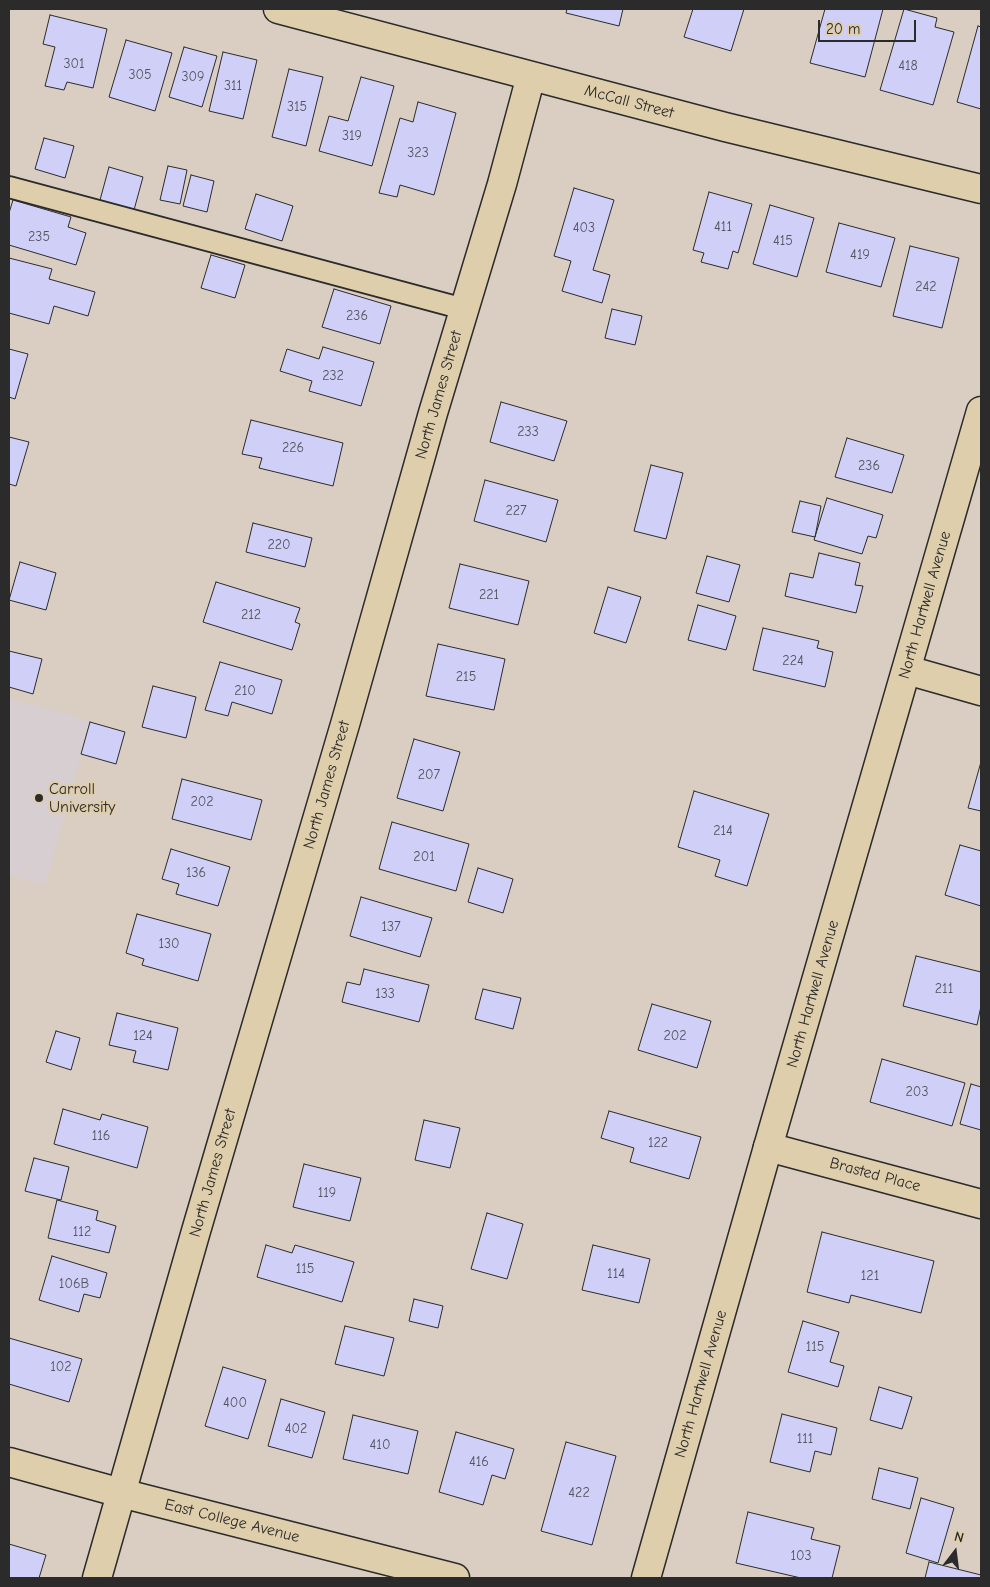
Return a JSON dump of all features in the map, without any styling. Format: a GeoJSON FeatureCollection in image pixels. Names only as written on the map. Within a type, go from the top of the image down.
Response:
{"type":"FeatureCollection","features":[{"type":"Feature","properties":{"kind":"street","name":"McCall Street"},"geometry":{"type":"LineString","coordinates":[[278,9],[725,127],[981,189]]}},
{"type":"Feature","properties":{"kind":"street","name":"North James Street"},"geometry":{"type":"LineString","coordinates":[[97,1578],[199,1221],[346,722],[430,423],[502,184],[530,76]]}},
{"type":"Feature","properties":{"kind":"street","name":"North Hartwell Avenue"},"geometry":{"type":"LineString","coordinates":[[646,1578],[768,1147],[981,411]]}},
{"type":"Feature","properties":{"kind":"street"},"geometry":{"type":"LineString","coordinates":[[907,670],[981,692]]}},
{"type":"Feature","properties":{"kind":"street","name":"Brasted Place"},"geometry":{"type":"LineString","coordinates":[[768,1147],[981,1204]]}},
{"type":"Feature","properties":{"kind":"street","name":"East College Avenue"},"geometry":{"type":"LineString","coordinates":[[9,1462],[121,1493],[455,1578]]}},
{"type":"Feature","properties":{"kind":"lane"},"geometry":{"type":"LineString","coordinates":[[9,187],[464,309]]}},
{"type":"Feature","properties":{"kind":"shaded area","name":"Carroll University"},"geometry":{"type":"Polygon","coordinates":[[[9,698],[90,721],[45,885],[9,875],[9,698]]]}},
{"type":"Feature","properties":{"kind":"building"},"geometry":{"type":"Polygon","coordinates":[[[567,9],[623,9],[619,26],[566,13],[567,9]]]}},
{"type":"Feature","properties":{"kind":"building"},"geometry":{"type":"Polygon","coordinates":[[[693,9],[744,9],[731,51],[684,37],[693,9]]]}},
{"type":"Feature","properties":{"kind":"building"},"geometry":{"type":"Polygon","coordinates":[[[825,9],[883,9],[865,77],[810,63],[825,9]]]}},
{"type":"Feature","properties":{"kind":"building"},"geometry":{"type":"Polygon","coordinates":[[[904,9],[937,18],[935,27],[954,32],[933,105],[880,90],[904,9]]]}},
{"type":"Feature","properties":{"kind":"building"},"geometry":{"type":"Polygon","coordinates":[[[50,15],[107,29],[93,88],[67,82],[64,90],[45,86],[55,47],[43,44],[50,15]]]}},
{"type":"Feature","properties":{"kind":"building"},"geometry":{"type":"Polygon","coordinates":[[[978,26],[981,27],[981,109],[957,102],[978,26]]]}},
{"type":"Feature","properties":{"kind":"building"},"geometry":{"type":"Polygon","coordinates":[[[126,40],[172,53],[155,111],[109,97],[126,40]]]}},
{"type":"Feature","properties":{"kind":"building"},"geometry":{"type":"Polygon","coordinates":[[[184,47],[217,56],[202,107],[169,97],[184,47]]]}},
{"type":"Feature","properties":{"kind":"building"},"geometry":{"type":"Polygon","coordinates":[[[223,52],[257,60],[243,119],[209,111],[223,52]]]}},
{"type":"Feature","properties":{"kind":"building"},"geometry":{"type":"Polygon","coordinates":[[[289,69],[323,77],[306,146],[272,137],[289,69]]]}},
{"type":"Feature","properties":{"kind":"building"},"geometry":{"type":"Polygon","coordinates":[[[361,77],[394,86],[372,166],[319,151],[329,116],[348,121],[361,77]]]}},
{"type":"Feature","properties":{"kind":"building"},"geometry":{"type":"Polygon","coordinates":[[[418,102],[456,113],[434,195],[400,185],[397,197],[379,193],[400,118],[413,122],[418,102]]]}},
{"type":"Feature","properties":{"kind":"building"},"geometry":{"type":"Polygon","coordinates":[[[44,138],[74,146],[65,178],[35,169],[44,138]]]}},
{"type":"Feature","properties":{"kind":"building"},"geometry":{"type":"Polygon","coordinates":[[[168,166],[187,170],[180,204],[160,200],[168,166]]]}},
{"type":"Feature","properties":{"kind":"building"},"geometry":{"type":"Polygon","coordinates":[[[109,167],[143,177],[134,210],[100,200],[109,167]]]}},
{"type":"Feature","properties":{"kind":"building"},"geometry":{"type":"Polygon","coordinates":[[[191,175],[214,181],[207,212],[183,206],[191,175]]]}},
{"type":"Feature","properties":{"kind":"building"},"geometry":{"type":"Polygon","coordinates":[[[574,188],[614,200],[593,270],[610,275],[602,303],[562,291],[571,261],[554,256],[574,188]]]}},
{"type":"Feature","properties":{"kind":"building"},"geometry":{"type":"Polygon","coordinates":[[[709,192],[752,204],[738,253],[733,251],[728,269],[701,262],[704,253],[693,250],[709,192]]]}},
{"type":"Feature","properties":{"kind":"building"},"geometry":{"type":"Polygon","coordinates":[[[256,194],[293,206],[282,241],[245,229],[256,194]]]}},
{"type":"Feature","properties":{"kind":"building"},"geometry":{"type":"Polygon","coordinates":[[[13,200],[71,217],[68,227],[86,233],[76,265],[9,245],[9,213],[13,200]]]}},
{"type":"Feature","properties":{"kind":"building"},"geometry":{"type":"Polygon","coordinates":[[[770,205],[814,218],[797,277],[753,264],[770,205]]]}},
{"type":"Feature","properties":{"kind":"building"},"geometry":{"type":"Polygon","coordinates":[[[839,223],[895,238],[881,287],[826,272],[839,223]]]}},
{"type":"Feature","properties":{"kind":"building"},"geometry":{"type":"Polygon","coordinates":[[[910,246],[959,258],[942,328],[893,316],[910,246]]]}},
{"type":"Feature","properties":{"kind":"building"},"geometry":{"type":"Polygon","coordinates":[[[211,255],[245,265],[235,298],[201,288],[211,255]]]}},
{"type":"Feature","properties":{"kind":"building"},"geometry":{"type":"Polygon","coordinates":[[[9,258],[52,269],[49,279],[95,292],[88,316],[54,306],[49,324],[9,313],[9,258]]]}},
{"type":"Feature","properties":{"kind":"building"},"geometry":{"type":"Polygon","coordinates":[[[334,289],[391,306],[380,344],[322,327],[334,289]]]}},
{"type":"Feature","properties":{"kind":"building"},"geometry":{"type":"Polygon","coordinates":[[[612,309],[642,316],[635,345],[605,338],[612,309]]]}},
{"type":"Feature","properties":{"kind":"building"},"geometry":{"type":"Polygon","coordinates":[[[323,347],[374,362],[361,406],[309,391],[312,381],[280,371],[287,349],[319,359],[323,347]]]}},
{"type":"Feature","properties":{"kind":"building"},"geometry":{"type":"Polygon","coordinates":[[[9,349],[28,354],[15,399],[9,397],[9,349]]]}},
{"type":"Feature","properties":{"kind":"building"},"geometry":{"type":"Polygon","coordinates":[[[501,402],[567,421],[554,461],[490,442],[501,402]]]}},
{"type":"Feature","properties":{"kind":"building"},"geometry":{"type":"Polygon","coordinates":[[[251,420],[343,443],[333,486],[259,468],[262,458],[242,454],[251,420]]]}},
{"type":"Feature","properties":{"kind":"building"},"geometry":{"type":"Polygon","coordinates":[[[9,437],[29,442],[16,486],[9,484],[9,437]]]}},
{"type":"Feature","properties":{"kind":"building"},"geometry":{"type":"Polygon","coordinates":[[[847,438],[904,455],[892,493],[835,477],[847,438]]]}},
{"type":"Feature","properties":{"kind":"building"},"geometry":{"type":"Polygon","coordinates":[[[651,465],[683,473],[666,539],[634,531],[651,465]]]}},
{"type":"Feature","properties":{"kind":"building"},"geometry":{"type":"Polygon","coordinates":[[[485,480],[558,500],[546,542],[474,521],[485,480]]]}},
{"type":"Feature","properties":{"kind":"building"},"geometry":{"type":"Polygon","coordinates":[[[827,498],[883,515],[876,538],[868,536],[862,554],[814,540],[827,498]]]}},
{"type":"Feature","properties":{"kind":"building"},"geometry":{"type":"Polygon","coordinates":[[[800,501],[821,506],[815,537],[792,532],[800,501]]]}},
{"type":"Feature","properties":{"kind":"building"},"geometry":{"type":"Polygon","coordinates":[[[253,523],[312,538],[305,567],[246,552],[253,523]]]}},
{"type":"Feature","properties":{"kind":"building"},"geometry":{"type":"Polygon","coordinates":[[[819,553],[860,563],[855,585],[863,586],[856,613],[785,596],[790,573],[813,578],[819,553]]]}},
{"type":"Feature","properties":{"kind":"building"},"geometry":{"type":"Polygon","coordinates":[[[707,556],[740,565],[729,602],[696,593],[707,556]]]}},
{"type":"Feature","properties":{"kind":"building"},"geometry":{"type":"Polygon","coordinates":[[[20,562],[56,573],[46,610],[9,600],[20,562]]]}},
{"type":"Feature","properties":{"kind":"building"},"geometry":{"type":"Polygon","coordinates":[[[460,564],[529,581],[518,625],[449,608],[460,564]]]}},
{"type":"Feature","properties":{"kind":"building"},"geometry":{"type":"Polygon","coordinates":[[[216,582],[300,608],[295,622],[300,624],[292,650],[203,622],[216,582]]]}},
{"type":"Feature","properties":{"kind":"building"},"geometry":{"type":"Polygon","coordinates":[[[608,587],[641,597],[626,643],[594,633],[608,587]]]}},
{"type":"Feature","properties":{"kind":"building"},"geometry":{"type":"Polygon","coordinates":[[[698,605],[736,616],[726,650],[688,640],[698,605]]]}},
{"type":"Feature","properties":{"kind":"building"},"geometry":{"type":"Polygon","coordinates":[[[763,628],[819,641],[817,648],[833,652],[825,687],[753,670],[763,628]]]}},
{"type":"Feature","properties":{"kind":"building"},"geometry":{"type":"Polygon","coordinates":[[[438,644],[505,659],[494,710],[426,696],[438,644]]]}},
{"type":"Feature","properties":{"kind":"building"},"geometry":{"type":"Polygon","coordinates":[[[9,651],[42,659],[33,694],[9,687],[9,651]]]}},
{"type":"Feature","properties":{"kind":"building"},"geometry":{"type":"Polygon","coordinates":[[[220,662],[282,680],[272,714],[232,702],[228,716],[205,710],[220,662]]]}},
{"type":"Feature","properties":{"kind":"building"},"geometry":{"type":"Polygon","coordinates":[[[153,686],[196,697],[186,738],[142,727],[153,686]]]}},
{"type":"Feature","properties":{"kind":"building"},"geometry":{"type":"Polygon","coordinates":[[[90,722],[125,732],[116,764],[81,754],[90,722]]]}},
{"type":"Feature","properties":{"kind":"building"},"geometry":{"type":"Polygon","coordinates":[[[414,739],[460,752],[443,811],[397,798],[414,739]]]}},
{"type":"Feature","properties":{"kind":"building"},"geometry":{"type":"Polygon","coordinates":[[[981,762],[981,811],[968,808],[981,762]]]}},
{"type":"Feature","properties":{"kind":"building"},"geometry":{"type":"Polygon","coordinates":[[[182,779],[262,800],[251,840],[172,819],[182,779]]]}},
{"type":"Feature","properties":{"kind":"building"},"geometry":{"type":"Polygon","coordinates":[[[694,791],[769,814],[747,886],[715,876],[720,860],[678,847],[694,791]]]}},
{"type":"Feature","properties":{"kind":"building"},"geometry":{"type":"Polygon","coordinates":[[[392,822],[469,844],[456,891],[379,869],[392,822]]]}},
{"type":"Feature","properties":{"kind":"building"},"geometry":{"type":"Polygon","coordinates":[[[960,845],[981,851],[981,906],[945,895],[960,845]]]}},
{"type":"Feature","properties":{"kind":"building"},"geometry":{"type":"Polygon","coordinates":[[[171,849],[230,867],[218,906],[176,894],[179,884],[162,879],[171,849]]]}},
{"type":"Feature","properties":{"kind":"building"},"geometry":{"type":"Polygon","coordinates":[[[478,868],[513,879],[503,913],[468,902],[478,868]]]}},
{"type":"Feature","properties":{"kind":"building"},"geometry":{"type":"Polygon","coordinates":[[[361,897],[432,918],[420,957],[350,936],[361,897]]]}},
{"type":"Feature","properties":{"kind":"building"},"geometry":{"type":"Polygon","coordinates":[[[137,914],[211,934],[198,981],[142,965],[144,959],[126,953],[137,914]]]}},
{"type":"Feature","properties":{"kind":"building"},"geometry":{"type":"Polygon","coordinates":[[[916,956],[981,972],[981,1006],[977,1025],[903,1006],[916,956]]]}},
{"type":"Feature","properties":{"kind":"building"},"geometry":{"type":"Polygon","coordinates":[[[364,969],[429,985],[419,1022],[342,1002],[347,982],[360,985],[364,969]]]}},
{"type":"Feature","properties":{"kind":"building"},"geometry":{"type":"Polygon","coordinates":[[[483,989],[521,998],[513,1029],[475,1019],[483,989]]]}},
{"type":"Feature","properties":{"kind":"building"},"geometry":{"type":"Polygon","coordinates":[[[652,1004],[711,1021],[697,1068],[638,1050],[652,1004]]]}},
{"type":"Feature","properties":{"kind":"building"},"geometry":{"type":"Polygon","coordinates":[[[117,1013],[178,1028],[168,1070],[133,1062],[136,1051],[109,1045],[117,1013]]]}},
{"type":"Feature","properties":{"kind":"building"},"geometry":{"type":"Polygon","coordinates":[[[56,1031],[80,1038],[71,1070],[46,1062],[56,1031]]]}},
{"type":"Feature","properties":{"kind":"building"},"geometry":{"type":"Polygon","coordinates":[[[882,1059],[965,1083],[952,1126],[870,1102],[882,1059]]]}},
{"type":"Feature","properties":{"kind":"building"},"geometry":{"type":"Polygon","coordinates":[[[971,1084],[981,1087],[981,1130],[960,1124],[971,1084]]]}},
{"type":"Feature","properties":{"kind":"building"},"geometry":{"type":"Polygon","coordinates":[[[63,1109],[100,1120],[102,1114],[148,1127],[137,1168],[54,1144],[63,1109]]]}},
{"type":"Feature","properties":{"kind":"building"},"geometry":{"type":"Polygon","coordinates":[[[609,1111],[701,1137],[689,1179],[630,1162],[634,1148],[601,1138],[609,1111]]]}},
{"type":"Feature","properties":{"kind":"building"},"geometry":{"type":"Polygon","coordinates":[[[424,1120],[460,1128],[450,1168],[415,1160],[424,1120]]]}},
{"type":"Feature","properties":{"kind":"building"},"geometry":{"type":"Polygon","coordinates":[[[34,1158],[69,1167],[61,1200],[25,1191],[34,1158]]]}},
{"type":"Feature","properties":{"kind":"building"},"geometry":{"type":"Polygon","coordinates":[[[304,1164],[361,1178],[350,1221],[293,1207],[304,1164]]]}},
{"type":"Feature","properties":{"kind":"building"},"geometry":{"type":"Polygon","coordinates":[[[57,1200],[98,1211],[96,1220],[116,1226],[109,1253],[48,1238],[57,1200]]]}},
{"type":"Feature","properties":{"kind":"building"},"geometry":{"type":"Polygon","coordinates":[[[487,1213],[523,1224],[507,1279],[471,1269],[487,1213]]]}},
{"type":"Feature","properties":{"kind":"building"},"geometry":{"type":"Polygon","coordinates":[[[822,1232],[934,1261],[921,1313],[851,1295],[849,1303],[807,1292],[822,1232]]]}},
{"type":"Feature","properties":{"kind":"building"},"geometry":{"type":"Polygon","coordinates":[[[266,1245],[292,1253],[295,1245],[354,1262],[342,1302],[257,1277],[266,1245]]]}},
{"type":"Feature","properties":{"kind":"building"},"geometry":{"type":"Polygon","coordinates":[[[593,1245],[650,1259],[639,1303],[582,1290],[593,1245]]]}},
{"type":"Feature","properties":{"kind":"building"},"geometry":{"type":"Polygon","coordinates":[[[52,1256],[107,1273],[100,1298],[84,1294],[79,1312],[39,1300],[52,1256]]]}},
{"type":"Feature","properties":{"kind":"building"},"geometry":{"type":"Polygon","coordinates":[[[414,1299],[443,1306],[438,1328],[409,1321],[414,1299]]]}},
{"type":"Feature","properties":{"kind":"building"},"geometry":{"type":"Polygon","coordinates":[[[803,1321],[839,1332],[830,1362],[844,1366],[838,1387],[788,1372],[803,1321]]]}},
{"type":"Feature","properties":{"kind":"building"},"geometry":{"type":"Polygon","coordinates":[[[345,1326],[394,1338],[384,1376],[335,1364],[345,1326]]]}},
{"type":"Feature","properties":{"kind":"building"},"geometry":{"type":"Polygon","coordinates":[[[9,1338],[82,1359],[69,1402],[9,1384],[9,1338]]]}},
{"type":"Feature","properties":{"kind":"building"},"geometry":{"type":"Polygon","coordinates":[[[223,1367],[266,1380],[248,1439],[205,1426],[223,1367]]]}},
{"type":"Feature","properties":{"kind":"building"},"geometry":{"type":"Polygon","coordinates":[[[879,1387],[912,1397],[902,1429],[870,1420],[879,1387]]]}},
{"type":"Feature","properties":{"kind":"building"},"geometry":{"type":"Polygon","coordinates":[[[281,1399],[325,1412],[312,1458],[268,1446],[281,1399]]]}},
{"type":"Feature","properties":{"kind":"building"},"geometry":{"type":"Polygon","coordinates":[[[782,1414],[837,1428],[831,1455],[815,1451],[810,1472],[770,1462],[782,1414]]]}},
{"type":"Feature","properties":{"kind":"building"},"geometry":{"type":"Polygon","coordinates":[[[353,1415],[418,1431],[408,1474],[343,1459],[353,1415]]]}},
{"type":"Feature","properties":{"kind":"building"},"geometry":{"type":"Polygon","coordinates":[[[456,1432],[514,1449],[505,1479],[492,1475],[483,1505],[439,1492],[456,1432]]]}},
{"type":"Feature","properties":{"kind":"building"},"geometry":{"type":"Polygon","coordinates":[[[566,1442],[616,1456],[592,1545],[541,1531],[566,1442]]]}},
{"type":"Feature","properties":{"kind":"building"},"geometry":{"type":"Polygon","coordinates":[[[879,1468],[918,1478],[910,1509],[872,1499],[879,1468]]]}},
{"type":"Feature","properties":{"kind":"building"},"geometry":{"type":"Polygon","coordinates":[[[921,1498],[954,1508],[938,1563],[906,1553],[921,1498]]]}},
{"type":"Feature","properties":{"kind":"building"},"geometry":{"type":"Polygon","coordinates":[[[748,1512],[814,1528],[811,1539],[840,1546],[832,1578],[801,1578],[736,1563],[748,1512]]]}},
{"type":"Feature","properties":{"kind":"building"},"geometry":{"type":"Polygon","coordinates":[[[9,1544],[46,1555],[39,1578],[9,1578],[9,1544]]]}},
{"type":"Feature","properties":{"kind":"building"},"geometry":{"type":"Polygon","coordinates":[[[929,1562],[981,1575],[981,1578],[925,1578],[929,1562]]]}},
{"type":"Feature","properties":{"kind":"place","name":"Carroll University"},"geometry":{"type":"Point","coordinates":[39,798]}}]}
